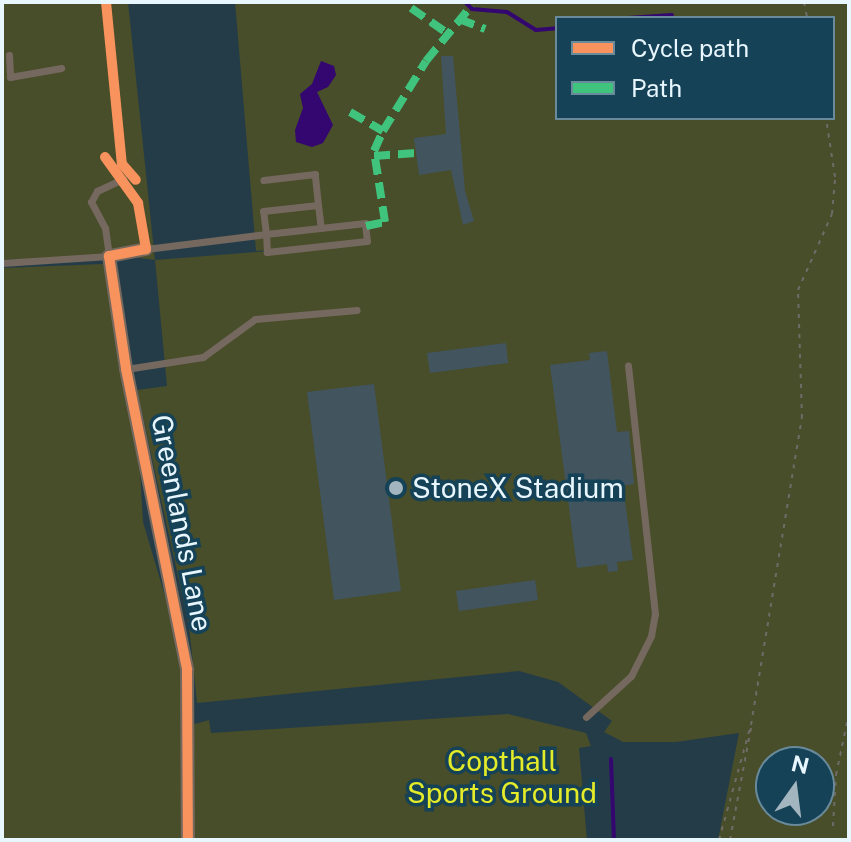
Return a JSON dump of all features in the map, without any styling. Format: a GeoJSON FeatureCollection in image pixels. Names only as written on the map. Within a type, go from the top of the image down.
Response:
{"type":"FeatureCollection","features":[{"type":"Feature","properties":{"kind":"street"},"geometry":{"type":"LineString","coordinates":[[109,256],[146,249]]}},
{"type":"Feature","properties":{"kind":"street","name":"Greenlands Lane"},"geometry":{"type":"LineString","coordinates":[[109,256],[126,369],[187,670],[188,840]]}},
{"type":"Feature","properties":{"kind":"lane"},"geometry":{"type":"LineString","coordinates":[[9,55],[10,77],[61,68]]}},
{"type":"Feature","properties":{"kind":"lane"},"geometry":{"type":"LineString","coordinates":[[105,157],[138,203],[146,249],[266,234],[365,223],[367,241],[267,252],[266,234],[263,211],[318,205]]}},
{"type":"Feature","properties":{"kind":"lane"},"geometry":{"type":"LineString","coordinates":[[263,180],[315,174],[321,228]]}},
{"type":"Feature","properties":{"kind":"lane"},"geometry":{"type":"LineString","coordinates":[[2,263],[109,256],[105,228],[91,202],[97,191],[123,179]]}},
{"type":"Feature","properties":{"kind":"lane"},"geometry":{"type":"LineString","coordinates":[[126,369],[203,357],[255,319],[357,310]]}},
{"type":"Feature","properties":{"kind":"lane"},"geometry":{"type":"LineString","coordinates":[[586,717],[631,676],[651,636],[655,614],[628,365]]}},
{"type":"Feature","properties":{"kind":"path"},"geometry":{"type":"LineString","coordinates":[[719,840],[751,725],[802,418],[798,290],[832,214],[835,177],[826,120]]}},
{"type":"Feature","properties":{"kind":"path"},"geometry":{"type":"LineString","coordinates":[[835,792],[849,713]]}},
{"type":"Feature","properties":{"kind":"path"},"geometry":{"type":"LineString","coordinates":[[730,840],[750,753],[751,725]]}},
{"type":"Feature","properties":{"kind":"green space"},"geometry":{"type":"Polygon","coordinates":[[[2,2],[128,2],[155,260],[117,255],[2,260],[2,2]]]}},
{"type":"Feature","properties":{"kind":"green space"},"geometry":{"type":"Polygon","coordinates":[[[235,2],[849,2],[849,840],[718,840],[739,733],[676,742],[623,742],[604,732],[612,721],[558,682],[519,671],[197,703],[189,626],[137,390],[167,386],[155,260],[346,245],[256,251],[235,2]]]}},
{"type":"Feature","properties":{"kind":"green space","name":"Copthall Sports Ground"},"geometry":{"type":"Polygon","coordinates":[[[103,264],[137,417],[143,522],[187,670],[188,716],[195,724],[209,720],[211,733],[508,714],[586,733],[591,746],[579,748],[587,840],[2,840],[2,268],[103,264]]]}},
{"type":"Feature","properties":{"kind":"shaded area"},"geometry":{"type":"Polygon","coordinates":[[[321,61],[334,66],[336,75],[328,87],[317,92],[333,125],[323,143],[312,147],[296,142],[295,130],[303,108],[300,94],[312,84],[321,61]]]}},
{"type":"Feature","properties":{"kind":"building"},"geometry":{"type":"Polygon","coordinates":[[[441,56],[453,56],[465,191],[474,221],[463,225],[451,170],[419,175],[414,138],[446,134],[441,56]]]}},
{"type":"Feature","properties":{"kind":"building"},"geometry":{"type":"Polygon","coordinates":[[[506,343],[508,363],[430,373],[427,353],[506,343]]]}},
{"type":"Feature","properties":{"kind":"building"},"geometry":{"type":"Polygon","coordinates":[[[607,351],[617,432],[629,431],[634,484],[623,486],[633,560],[617,562],[618,571],[608,572],[607,564],[577,568],[550,365],[590,360],[589,353],[607,351]]]}},
{"type":"Feature","properties":{"kind":"building"},"geometry":{"type":"Polygon","coordinates":[[[374,384],[401,591],[334,600],[307,392],[374,384]]]}},
{"type":"Feature","properties":{"kind":"building"},"geometry":{"type":"Polygon","coordinates":[[[535,580],[538,600],[459,611],[456,591],[535,580]]]}},
{"type":"Feature","properties":{"kind":"waterway"},"geometry":{"type":"LineString","coordinates":[[465,2],[472,9],[507,12],[536,30],[555,28]]}},
{"type":"Feature","properties":{"kind":"waterway"},"geometry":{"type":"LineString","coordinates":[[657,16],[672,15]]}},
{"type":"Feature","properties":{"kind":"waterway"},"geometry":{"type":"LineString","coordinates":[[611,759],[614,840]]}},
{"type":"Feature","properties":{"kind":"marked path"},"geometry":{"type":"LineString","coordinates":[[366,226],[385,222],[374,151],[383,131],[426,61],[472,5]]}},
{"type":"Feature","properties":{"kind":"marked path"},"geometry":{"type":"LineString","coordinates":[[411,8],[447,33]]}},
{"type":"Feature","properties":{"kind":"marked path"},"geometry":{"type":"LineString","coordinates":[[459,19],[485,29]]}},
{"type":"Feature","properties":{"kind":"marked path"},"geometry":{"type":"LineString","coordinates":[[350,112],[383,131]]}},
{"type":"Feature","properties":{"kind":"marked path"},"geometry":{"type":"LineString","coordinates":[[374,156],[416,153]]}},
{"type":"Feature","properties":{"kind":"cycle path"},"geometry":{"type":"LineString","coordinates":[[106,2],[122,164],[136,180]]}},
{"type":"Feature","properties":{"kind":"cycle path"},"geometry":{"type":"LineString","coordinates":[[105,157],[138,203],[146,249],[109,256],[126,369],[187,670],[188,840]]}},
{"type":"Feature","properties":{"kind":"place","name":"StoneX Stadium"},"geometry":{"type":"Point","coordinates":[396,488]}}]}
